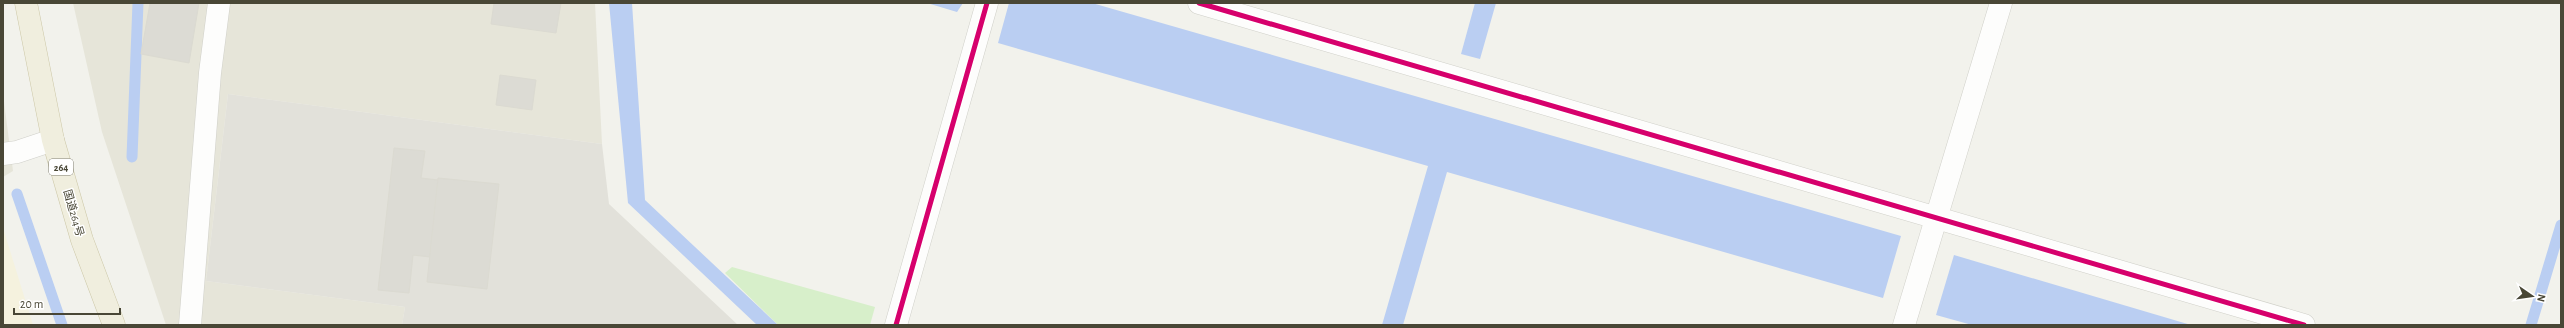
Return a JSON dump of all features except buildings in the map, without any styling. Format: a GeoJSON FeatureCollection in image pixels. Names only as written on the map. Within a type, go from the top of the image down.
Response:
{"type":"FeatureCollection","features":[{"type":"Feature","properties":{"kind":"highway","name":"国道264号"},"geometry":{"type":"LineString","coordinates":[[26,3],[53,140],[82,240],[114,325]]}},
{"type":"Feature","properties":{"kind":"street"},"geometry":{"type":"LineString","coordinates":[[190,325],[210,73],[219,3]]}},
{"type":"Feature","properties":{"kind":"street"},"geometry":{"type":"LineString","coordinates":[[896,325],[987,3]]}},
{"type":"Feature","properties":{"kind":"street"},"geometry":{"type":"LineString","coordinates":[[1199,3],[2304,325]]}},
{"type":"Feature","properties":{"kind":"street"},"geometry":{"type":"LineString","coordinates":[[1904,325],[2001,3]]}},
{"type":"Feature","properties":{"kind":"street"},"geometry":{"type":"LineString","coordinates":[[3,154],[17,152],[53,140]]}},
{"type":"Feature","properties":{"kind":"shaded area"},"geometry":{"type":"Polygon","coordinates":[[[73,3],[595,3],[602,144],[228,94],[206,281],[405,307],[402,325],[166,325],[102,132],[73,3]]]}},
{"type":"Feature","properties":{"kind":"shaded area"},"geometry":{"type":"Polygon","coordinates":[[[3,94],[13,171],[3,177],[3,94]]]}},
{"type":"Feature","properties":{"kind":"shaded area"},"geometry":{"type":"Polygon","coordinates":[[[228,94],[602,144],[609,204],[738,325],[402,325],[405,307],[206,281],[228,94]]]}},
{"type":"Feature","properties":{"kind":"shaded area"},"geometry":{"type":"Polygon","coordinates":[[[3,228],[33,325],[3,325],[3,228]]]}},
{"type":"Feature","properties":{"kind":"green space"},"geometry":{"type":"Polygon","coordinates":[[[732,267],[875,307],[870,325],[778,325],[725,273],[732,267]]]}},
{"type":"Feature","properties":{"kind":"water"},"geometry":{"type":"Polygon","coordinates":[[[609,3],[632,3],[645,200],[778,325],[757,325],[628,203],[609,3]]]}},
{"type":"Feature","properties":{"kind":"water"},"geometry":{"type":"Polygon","coordinates":[[[927,3],[963,3],[957,12],[927,3]]]}},
{"type":"Feature","properties":{"kind":"water"},"geometry":{"type":"Polygon","coordinates":[[[1009,3],[1092,3],[1901,236],[1883,298],[1447,172],[1403,325],[1382,325],[1428,166],[998,43],[1009,3]]]}},
{"type":"Feature","properties":{"kind":"water"},"geometry":{"type":"Polygon","coordinates":[[[1475,3],[1496,3],[1480,59],[1461,54],[1475,3]]]}},
{"type":"Feature","properties":{"kind":"water"},"geometry":{"type":"Polygon","coordinates":[[[1954,255],[2191,325],[1972,325],[1936,315],[1954,255]]]}},
{"type":"Feature","properties":{"kind":"waterway"},"geometry":{"type":"LineString","coordinates":[[132,157],[138,3]]}},
{"type":"Feature","properties":{"kind":"waterway"},"geometry":{"type":"LineString","coordinates":[[17,194],[62,325]]}},
{"type":"Feature","properties":{"kind":"waterway"},"geometry":{"type":"LineString","coordinates":[[2531,325],[2561,225]]}},
{"type":"Feature","properties":{"kind":"cycle path"},"geometry":{"type":"LineString","coordinates":[[896,325],[987,3]]}},
{"type":"Feature","properties":{"kind":"cycle path"},"geometry":{"type":"LineString","coordinates":[[1199,3],[2304,325]]}}]}
